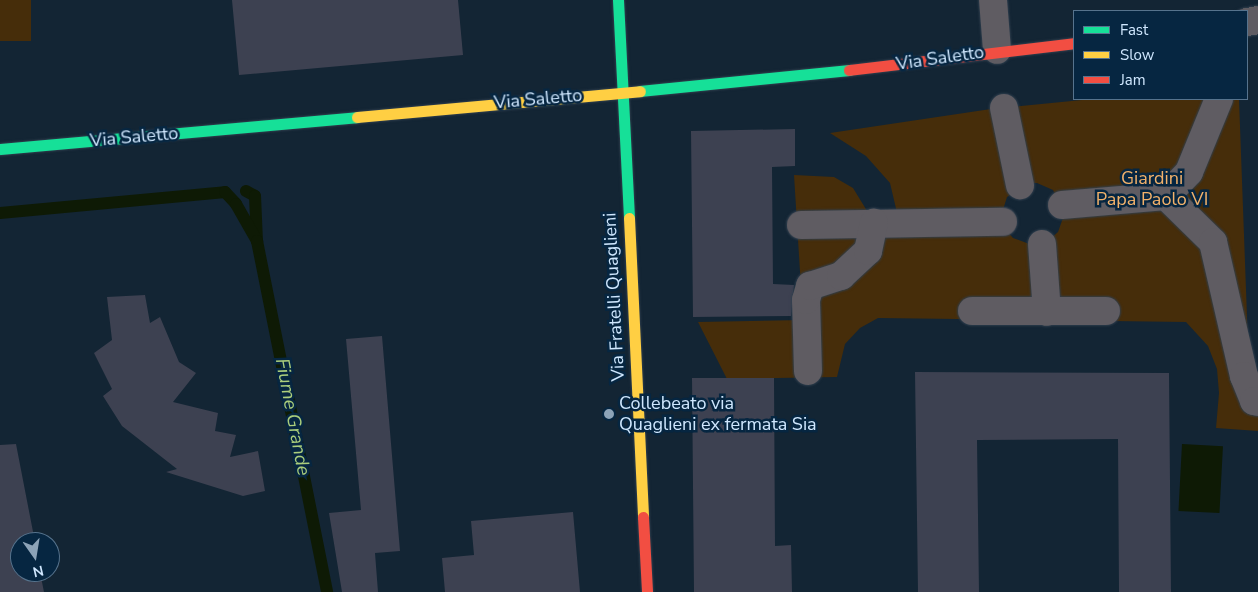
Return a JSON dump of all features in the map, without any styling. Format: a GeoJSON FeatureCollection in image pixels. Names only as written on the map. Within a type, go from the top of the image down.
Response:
{"type":"FeatureCollection","features":[{"type":"Feature","properties":{"kind":"street","name":"Via Fratelli Quaglieni"},"geometry":{"type":"LineString","coordinates":[[618,0],[647,592]]}},
{"type":"Feature","properties":{"kind":"street"},"geometry":{"type":"LineString","coordinates":[[993,0],[996,50]]}},
{"type":"Feature","properties":{"kind":"street","name":"Via Saletto"},"geometry":{"type":"LineString","coordinates":[[0,149],[621,91],[800,77],[996,50],[1073,43]]}},
{"type":"Feature","properties":{"kind":"street"},"geometry":{"type":"LineString","coordinates":[[1062,204],[1166,196],[1189,172],[1219,100]]}},
{"type":"Feature","properties":{"kind":"street"},"geometry":{"type":"LineString","coordinates":[[1004,108],[1020,185]]}},
{"type":"Feature","properties":{"kind":"street"},"geometry":{"type":"LineString","coordinates":[[1166,196],[1213,242],[1244,376],[1254,401],[1258,402]]}},
{"type":"Feature","properties":{"kind":"street"},"geometry":{"type":"LineString","coordinates":[[801,225],[1003,222]]}},
{"type":"Feature","properties":{"kind":"street"},"geometry":{"type":"LineString","coordinates":[[808,371],[806,300],[810,286],[841,276],[868,251],[874,223]]}},
{"type":"Feature","properties":{"kind":"street"},"geometry":{"type":"LineString","coordinates":[[1042,244],[1047,312]]}},
{"type":"Feature","properties":{"kind":"street"},"geometry":{"type":"LineString","coordinates":[[972,311],[1047,312],[1106,310]]}},
{"type":"Feature","properties":{"kind":"green space"},"geometry":{"type":"Polygon","coordinates":[[[0,0],[31,0],[31,41],[0,41],[0,0]]]}},
{"type":"Feature","properties":{"kind":"green space","name":"Giardini Papa Paolo VI"},"geometry":{"type":"Polygon","coordinates":[[[1082,100],[1239,100],[1249,371],[1258,373],[1258,431],[1216,428],[1219,393],[1217,369],[1208,346],[1186,322],[878,318],[860,328],[845,344],[837,377],[727,379],[698,322],[803,320],[794,175],[834,177],[853,188],[872,219],[898,217],[890,183],[866,156],[830,133],[991,109],[1082,100]],[[1028,183],[1007,197],[1002,213],[1007,231],[1013,238],[1032,245],[1050,239],[1058,232],[1064,215],[1053,190],[1037,183],[1028,183]]]}},
{"type":"Feature","properties":{"kind":"shaded area"},"geometry":{"type":"Polygon","coordinates":[[[1182,444],[1223,446],[1219,513],[1178,511],[1182,444]]]}},
{"type":"Feature","properties":{"kind":"building"},"geometry":{"type":"Polygon","coordinates":[[[232,0],[458,0],[463,55],[239,75],[232,0]]]}},
{"type":"Feature","properties":{"kind":"building"},"geometry":{"type":"Polygon","coordinates":[[[795,129],[795,166],[772,167],[773,284],[794,285],[791,316],[693,317],[691,131],[795,129]]]}},
{"type":"Feature","properties":{"kind":"building"},"geometry":{"type":"Polygon","coordinates":[[[145,295],[150,323],[160,317],[179,362],[196,373],[173,402],[218,413],[215,431],[236,435],[230,457],[258,451],[265,491],[243,496],[166,472],[177,469],[122,426],[103,396],[112,389],[94,353],[112,340],[107,297],[145,295]]]}},
{"type":"Feature","properties":{"kind":"building"},"geometry":{"type":"Polygon","coordinates":[[[382,336],[400,551],[375,553],[378,592],[342,592],[329,513],[361,510],[346,339],[382,336]]]}},
{"type":"Feature","properties":{"kind":"building"},"geometry":{"type":"Polygon","coordinates":[[[915,372],[1169,373],[1171,592],[1119,592],[1118,439],[977,440],[979,592],[918,592],[915,372]]]}},
{"type":"Feature","properties":{"kind":"building"},"geometry":{"type":"Polygon","coordinates":[[[692,378],[774,378],[775,546],[791,545],[792,592],[694,592],[692,378]]]}},
{"type":"Feature","properties":{"kind":"building"},"geometry":{"type":"Polygon","coordinates":[[[16,444],[33,532],[10,532],[10,582],[42,582],[44,592],[0,592],[0,445],[16,444]]]}},
{"type":"Feature","properties":{"kind":"building"},"geometry":{"type":"Polygon","coordinates":[[[573,512],[580,592],[445,592],[442,558],[474,555],[471,521],[573,512]]]}},
{"type":"Feature","properties":{"kind":"waterway","name":"Fiume Grande"},"geometry":{"type":"LineString","coordinates":[[246,191],[255,196],[257,241]]}},
{"type":"Feature","properties":{"kind":"waterway","name":"Fiume Grande"},"geometry":{"type":"LineString","coordinates":[[0,213],[225,192],[236,204],[257,241],[327,592]]}},
{"type":"Feature","properties":{"kind":"traffic: fast"},"geometry":{"type":"LineString","coordinates":[[618,0],[629,218]]}},
{"type":"Feature","properties":{"kind":"traffic: fast"},"geometry":{"type":"LineString","coordinates":[[640,91],[849,70]]}},
{"type":"Feature","properties":{"kind":"traffic: fast"},"geometry":{"type":"LineString","coordinates":[[0,149],[357,117]]}},
{"type":"Feature","properties":{"kind":"traffic: slow"},"geometry":{"type":"LineString","coordinates":[[357,117],[640,91]]}},
{"type":"Feature","properties":{"kind":"traffic: slow"},"geometry":{"type":"LineString","coordinates":[[629,218],[643,517]]}},
{"type":"Feature","properties":{"kind":"traffic: jam"},"geometry":{"type":"LineString","coordinates":[[849,70],[1073,43]]}},
{"type":"Feature","properties":{"kind":"traffic: jam"},"geometry":{"type":"LineString","coordinates":[[643,517],[647,592]]}},
{"type":"Feature","properties":{"kind":"place","name":"Collebeato via Quaglieni ex fermata Sia"},"geometry":{"type":"Point","coordinates":[609,414]}}]}
